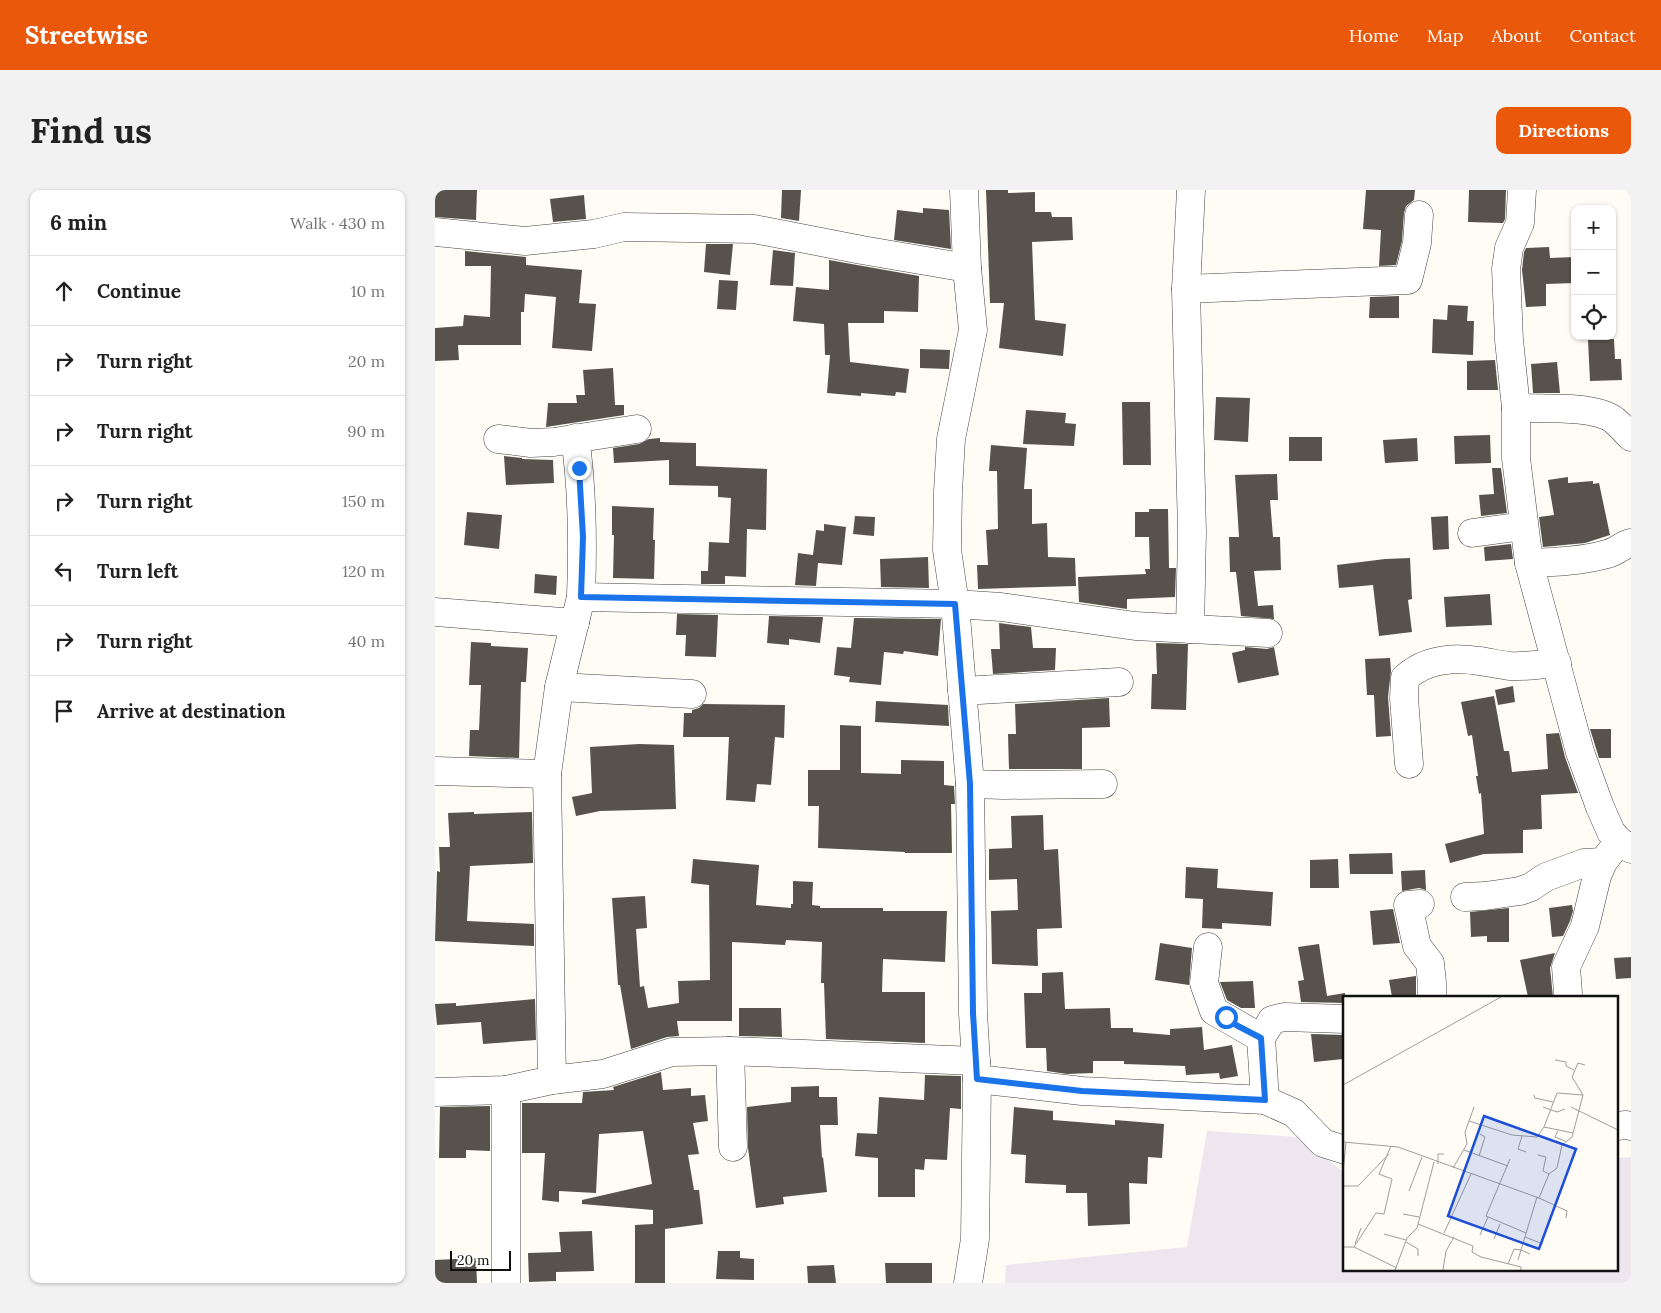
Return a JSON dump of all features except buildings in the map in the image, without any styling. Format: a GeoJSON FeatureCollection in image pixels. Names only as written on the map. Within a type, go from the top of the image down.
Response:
{"type":"FeatureCollection","features":[{"type":"Feature","properties":{"kind":"street"},"geometry":{"type":"LineString","coordinates":[[964,190],[967,268],[973,330],[951,439],[947,550],[955,604],[970,784],[973,1013],[976,1070],[975,1239],[968,1283]]}},
{"type":"Feature","properties":{"kind":"street"},"geometry":{"type":"LineString","coordinates":[[1190,629],[1192,532],[1186,290],[1191,190]]}},
{"type":"Feature","properties":{"kind":"street"},"geometry":{"type":"LineString","coordinates":[[1522,190],[1520,223],[1509,248],[1506,269],[1509,340],[1517,408],[1516,458],[1529,563],[1580,752],[1618,850]]}},
{"type":"Feature","properties":{"kind":"street"},"geometry":{"type":"LineString","coordinates":[[1186,290],[1409,280],[1417,243],[1419,215]]}},
{"type":"Feature","properties":{"kind":"street"},"geometry":{"type":"LineString","coordinates":[[435,232],[525,241],[594,234],[624,227],[754,230],[967,268]]}},
{"type":"Feature","properties":{"kind":"street"},"geometry":{"type":"LineString","coordinates":[[1517,408],[1600,413],[1615,420],[1631,437]]}},
{"type":"Feature","properties":{"kind":"street"},"geometry":{"type":"LineString","coordinates":[[498,440],[531,443],[554,442],[637,429]]}},
{"type":"Feature","properties":{"kind":"street"},"geometry":{"type":"LineString","coordinates":[[552,1080],[547,774],[559,687],[581,597],[583,537],[579,468],[575,438]]}},
{"type":"Feature","properties":{"kind":"street"},"geometry":{"type":"LineString","coordinates":[[1472,532],[1525,526]]}},
{"type":"Feature","properties":{"kind":"street"},"geometry":{"type":"LineString","coordinates":[[1529,563],[1583,560],[1616,551],[1621,546],[1631,543]]}},
{"type":"Feature","properties":{"kind":"street"},"geometry":{"type":"LineString","coordinates":[[581,597],[955,604],[1001,607],[1135,626],[1268,633]]}},
{"type":"Feature","properties":{"kind":"street"},"geometry":{"type":"LineString","coordinates":[[435,612],[575,623]]}},
{"type":"Feature","properties":{"kind":"street"},"geometry":{"type":"LineString","coordinates":[[1409,764],[1404,698],[1405,678],[1411,672],[1444,659],[1478,660],[1510,666],[1557,663]]}},
{"type":"Feature","properties":{"kind":"street"},"geometry":{"type":"LineString","coordinates":[[962,691],[1119,682]]}},
{"type":"Feature","properties":{"kind":"street"},"geometry":{"type":"LineString","coordinates":[[559,687],[692,694]]}},
{"type":"Feature","properties":{"kind":"street"},"geometry":{"type":"LineString","coordinates":[[435,771],[547,774]]}},
{"type":"Feature","properties":{"kind":"street"},"geometry":{"type":"LineString","coordinates":[[970,784],[1103,784]]}},
{"type":"Feature","properties":{"kind":"street"},"geometry":{"type":"LineString","coordinates":[[1465,897],[1520,891],[1531,887],[1546,877],[1618,850]]}},
{"type":"Feature","properties":{"kind":"street"},"geometry":{"type":"LineString","coordinates":[[1568,992],[1566,967],[1585,926],[1597,876],[1618,850]]}},
{"type":"Feature","properties":{"kind":"street"},"geometry":{"type":"LineString","coordinates":[[1420,904],[1408,905],[1417,946],[1430,963],[1431,996]]}},
{"type":"Feature","properties":{"kind":"street"},"geometry":{"type":"LineString","coordinates":[[1208,947],[1204,983],[1214,1011],[1261,1038]]}},
{"type":"Feature","properties":{"kind":"street"},"geometry":{"type":"LineString","coordinates":[[1265,1100],[1261,1038],[1272,1020],[1284,1017],[1343,1019]]}},
{"type":"Feature","properties":{"kind":"street"},"geometry":{"type":"LineString","coordinates":[[729,1051],[733,1148]]}},
{"type":"Feature","properties":{"kind":"street"},"geometry":{"type":"LineString","coordinates":[[435,1092],[506,1090],[552,1080],[603,1074],[672,1052],[729,1051],[976,1070],[1082,1091],[1265,1100],[1294,1114],[1323,1143],[1343,1149]]}},
{"type":"Feature","properties":{"kind":"street"},"geometry":{"type":"LineString","coordinates":[[506,1090],[506,1283]]}},
{"type":"Feature","properties":{"kind":"shaded area"},"geometry":{"type":"Polygon","coordinates":[[[1207,1131],[1298,1137],[1343,1171],[1343,1270],[1619,1270],[1619,1158],[1631,1157],[1631,1283],[1005,1283],[1006,1265],[1187,1247],[1207,1131]]]}},
{"type":"Feature","properties":{"kind":"route"},"geometry":{"type":"LineString","coordinates":[[579,468],[583,537],[581,597],[955,604],[970,784],[973,1013],[977,1079],[1082,1091],[1265,1100],[1261,1038],[1236,1025],[1226,1017]]}}]}
